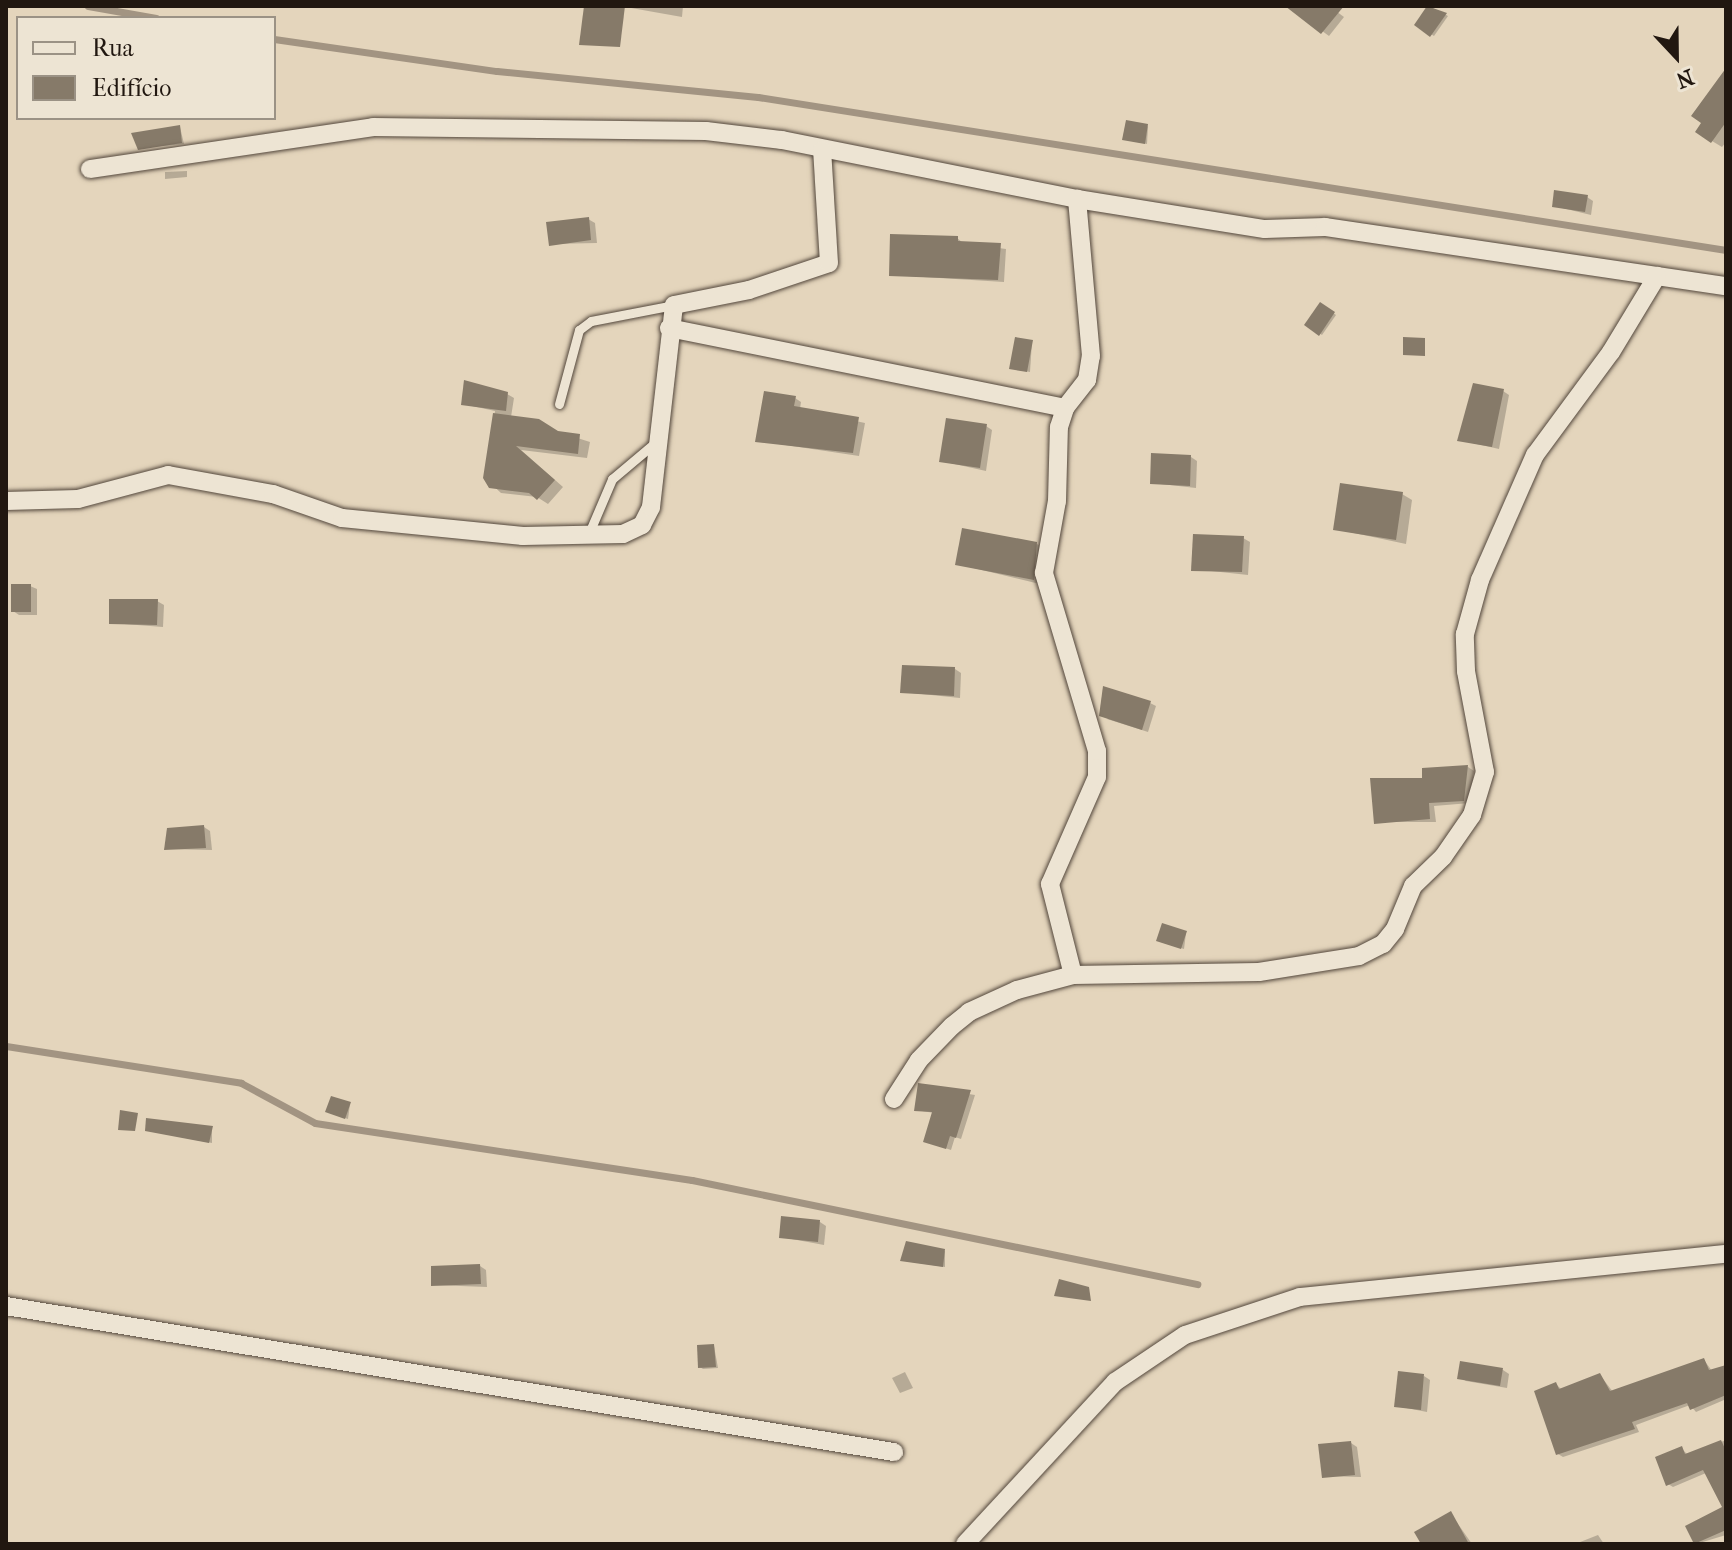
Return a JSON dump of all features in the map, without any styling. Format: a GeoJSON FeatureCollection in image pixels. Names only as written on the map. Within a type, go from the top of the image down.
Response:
{"type":"FeatureCollection","features":[{"type":"Feature","properties":{"kind":"street"},"geometry":{"type":"LineString","coordinates":[[90,169],[373,127],[706,131],[1077,199],[1269,230],[1325,227],[1726,286]]}},
{"type":"Feature","properties":{"kind":"street"},"geometry":{"type":"LineString","coordinates":[[6,501],[78,499],[168,475],[273,494],[342,518],[523,536],[623,534],[642,525],[651,507],[674,305],[749,290],[829,263],[822,150]]}},
{"type":"Feature","properties":{"kind":"street"},"geometry":{"type":"LineString","coordinates":[[1073,975],[1050,884],[1097,777],[1097,751],[1044,573],[1065,408],[1087,380],[1091,356],[1077,199]]}},
{"type":"Feature","properties":{"kind":"street"},"geometry":{"type":"LineString","coordinates":[[894,1099],[919,1060],[969,1012],[1017,990],[1073,975],[1259,972],[1359,956],[1383,944],[1395,929],[1413,886],[1443,857],[1472,815],[1485,772],[1466,671],[1465,634],[1480,580],[1535,455],[1611,352],[1657,276]]}},
{"type":"Feature","properties":{"kind":"street"},"geometry":{"type":"LineString","coordinates":[[669,328],[1065,408]]}},
{"type":"Feature","properties":{"kind":"street"},"geometry":{"type":"LineString","coordinates":[[965,1544],[1115,1382],[1185,1335],[1300,1297],[1726,1254]]}},
{"type":"Feature","properties":{"kind":"street"},"geometry":{"type":"LineString","coordinates":[[6,1306],[894,1452]]}},
{"type":"Feature","properties":{"kind":"lane"},"geometry":{"type":"LineString","coordinates":[[559,404],[579,330],[591,321],[674,305]]}},
{"type":"Feature","properties":{"kind":"lane"},"geometry":{"type":"LineString","coordinates":[[589,533],[612,479],[656,442]]}},
{"type":"Feature","properties":{"kind":"building"},"geometry":{"type":"Polygon","coordinates":[[[584,6],[625,6],[620,47],[579,45],[584,6]]]}},
{"type":"Feature","properties":{"kind":"building"},"geometry":{"type":"Polygon","coordinates":[[[1285,6],[1344,6],[1321,34],[1285,6]]]}},
{"type":"Feature","properties":{"kind":"building"},"geometry":{"type":"Polygon","coordinates":[[[1427,6],[1447,13],[1430,37],[1414,25],[1427,6]]]}},
{"type":"Feature","properties":{"kind":"building"},"geometry":{"type":"Polygon","coordinates":[[[1726,68],[1726,122],[1711,143],[1695,132],[1701,123],[1691,116],[1726,68]]]}},
{"type":"Feature","properties":{"kind":"building"},"geometry":{"type":"Polygon","coordinates":[[[1126,120],[1148,124],[1145,144],[1122,140],[1126,120]]]}},
{"type":"Feature","properties":{"kind":"building"},"geometry":{"type":"Polygon","coordinates":[[[180,125],[182,143],[138,150],[131,133],[180,125]]]}},
{"type":"Feature","properties":{"kind":"building"},"geometry":{"type":"Polygon","coordinates":[[[1554,190],[1588,195],[1585,212],[1552,207],[1554,190]]]}},
{"type":"Feature","properties":{"kind":"building"},"geometry":{"type":"Polygon","coordinates":[[[589,217],[591,240],[549,246],[546,222],[589,217]]]}},
{"type":"Feature","properties":{"kind":"building"},"geometry":{"type":"Polygon","coordinates":[[[890,234],[958,236],[958,241],[1001,243],[998,280],[889,276],[890,234]]]}},
{"type":"Feature","properties":{"kind":"building"},"geometry":{"type":"Polygon","coordinates":[[[1320,302],[1335,312],[1319,336],[1304,325],[1320,302]]]}},
{"type":"Feature","properties":{"kind":"building"},"geometry":{"type":"Polygon","coordinates":[[[1015,337],[1033,340],[1027,372],[1009,369],[1015,337]]]}},
{"type":"Feature","properties":{"kind":"building"},"geometry":{"type":"Polygon","coordinates":[[[1403,337],[1425,338],[1425,356],[1403,355],[1403,337]]]}},
{"type":"Feature","properties":{"kind":"building"},"geometry":{"type":"Polygon","coordinates":[[[464,380],[508,392],[506,411],[461,405],[464,380]]]}},
{"type":"Feature","properties":{"kind":"building"},"geometry":{"type":"Polygon","coordinates":[[[1473,383],[1504,389],[1492,447],[1457,441],[1473,383]]]}},
{"type":"Feature","properties":{"kind":"building"},"geometry":{"type":"Polygon","coordinates":[[[764,391],[796,396],[794,406],[859,417],[853,453],[755,442],[764,391]]]}},
{"type":"Feature","properties":{"kind":"building"},"geometry":{"type":"Polygon","coordinates":[[[493,413],[539,419],[558,431],[580,434],[578,454],[516,446],[555,480],[537,500],[529,493],[489,488],[483,478],[493,413]]]}},
{"type":"Feature","properties":{"kind":"building"},"geometry":{"type":"Polygon","coordinates":[[[946,418],[987,424],[980,468],[939,462],[946,418]]]}},
{"type":"Feature","properties":{"kind":"building"},"geometry":{"type":"Polygon","coordinates":[[[1151,453],[1191,455],[1190,486],[1150,484],[1151,453]]]}},
{"type":"Feature","properties":{"kind":"building"},"geometry":{"type":"Polygon","coordinates":[[[1340,483],[1403,492],[1396,540],[1333,530],[1340,483]]]}},
{"type":"Feature","properties":{"kind":"building"},"geometry":{"type":"Polygon","coordinates":[[[962,528],[1037,542],[1034,580],[955,565],[962,528]]]}},
{"type":"Feature","properties":{"kind":"building"},"geometry":{"type":"Polygon","coordinates":[[[1193,534],[1244,536],[1242,572],[1191,571],[1193,534]]]}},
{"type":"Feature","properties":{"kind":"building"},"geometry":{"type":"Polygon","coordinates":[[[11,584],[31,584],[31,612],[11,612],[11,584]]]}},
{"type":"Feature","properties":{"kind":"building"},"geometry":{"type":"Polygon","coordinates":[[[109,599],[158,599],[157,625],[109,624],[109,599]]]}},
{"type":"Feature","properties":{"kind":"building"},"geometry":{"type":"Polygon","coordinates":[[[902,665],[955,667],[954,696],[900,693],[902,665]]]}},
{"type":"Feature","properties":{"kind":"building"},"geometry":{"type":"Polygon","coordinates":[[[1103,686],[1151,701],[1142,730],[1099,716],[1103,686]]]}},
{"type":"Feature","properties":{"kind":"building"},"geometry":{"type":"Polygon","coordinates":[[[1468,765],[1464,801],[1429,803],[1430,819],[1374,824],[1370,778],[1422,778],[1422,768],[1468,765]]]}},
{"type":"Feature","properties":{"kind":"building"},"geometry":{"type":"Polygon","coordinates":[[[204,825],[206,848],[164,850],[167,828],[204,825]]]}},
{"type":"Feature","properties":{"kind":"building"},"geometry":{"type":"Polygon","coordinates":[[[1162,923],[1187,931],[1181,949],[1156,941],[1162,923]]]}},
{"type":"Feature","properties":{"kind":"building"},"geometry":{"type":"Polygon","coordinates":[[[918,1083],[971,1090],[956,1138],[950,1136],[946,1149],[923,1142],[932,1112],[914,1111],[918,1083]]]}},
{"type":"Feature","properties":{"kind":"building"},"geometry":{"type":"Polygon","coordinates":[[[331,1096],[351,1102],[345,1119],[325,1112],[331,1096]]]}},
{"type":"Feature","properties":{"kind":"building"},"geometry":{"type":"Polygon","coordinates":[[[120,1110],[138,1113],[135,1131],[118,1130],[120,1110]]]}},
{"type":"Feature","properties":{"kind":"building"},"geometry":{"type":"Polygon","coordinates":[[[146,1118],[213,1126],[209,1143],[145,1131],[146,1118]]]}},
{"type":"Feature","properties":{"kind":"building"},"geometry":{"type":"Polygon","coordinates":[[[781,1216],[820,1220],[818,1242],[779,1238],[781,1216]]]}},
{"type":"Feature","properties":{"kind":"building"},"geometry":{"type":"Polygon","coordinates":[[[906,1241],[945,1249],[943,1267],[900,1261],[906,1241]]]}},
{"type":"Feature","properties":{"kind":"building"},"geometry":{"type":"Polygon","coordinates":[[[480,1264],[481,1284],[431,1286],[431,1266],[480,1264]]]}},
{"type":"Feature","properties":{"kind":"building"},"geometry":{"type":"Polygon","coordinates":[[[1059,1279],[1089,1287],[1091,1301],[1054,1296],[1059,1279]]]}},
{"type":"Feature","properties":{"kind":"building"},"geometry":{"type":"Polygon","coordinates":[[[714,1344],[716,1367],[698,1368],[697,1345],[714,1344]]]}},
{"type":"Feature","properties":{"kind":"building"},"geometry":{"type":"Polygon","coordinates":[[[1704,1358],[1709,1370],[1726,1365],[1726,1395],[1690,1410],[1687,1403],[1632,1422],[1635,1429],[1556,1455],[1534,1391],[1556,1382],[1559,1389],[1600,1373],[1610,1391],[1704,1358]]]}},
{"type":"Feature","properties":{"kind":"building"},"geometry":{"type":"Polygon","coordinates":[[[1460,1361],[1503,1368],[1500,1386],[1457,1379],[1460,1361]]]}},
{"type":"Feature","properties":{"kind":"building"},"geometry":{"type":"Polygon","coordinates":[[[1398,1371],[1424,1374],[1421,1410],[1394,1407],[1398,1371]]]}},
{"type":"Feature","properties":{"kind":"building"},"geometry":{"type":"Polygon","coordinates":[[[1721,1440],[1726,1451],[1726,1530],[1694,1544],[1685,1526],[1722,1507],[1703,1470],[1666,1486],[1655,1457],[1682,1446],[1685,1454],[1721,1440]]]}},
{"type":"Feature","properties":{"kind":"building"},"geometry":{"type":"Polygon","coordinates":[[[1351,1441],[1355,1475],[1322,1478],[1318,1444],[1351,1441]]]}},
{"type":"Feature","properties":{"kind":"building"},"geometry":{"type":"Polygon","coordinates":[[[1451,1511],[1469,1544],[1421,1544],[1414,1532],[1451,1511]]]}},
{"type":"Feature","properties":{"kind":"waterway"},"geometry":{"type":"LineString","coordinates":[[88,6],[145,16]]}},
{"type":"Feature","properties":{"kind":"waterway"},"geometry":{"type":"LineString","coordinates":[[276,39],[497,71],[758,97],[1726,250]]}},
{"type":"Feature","properties":{"kind":"waterway"},"geometry":{"type":"LineString","coordinates":[[6,1046],[241,1083],[315,1123],[692,1180],[1197,1284]]}}]}
